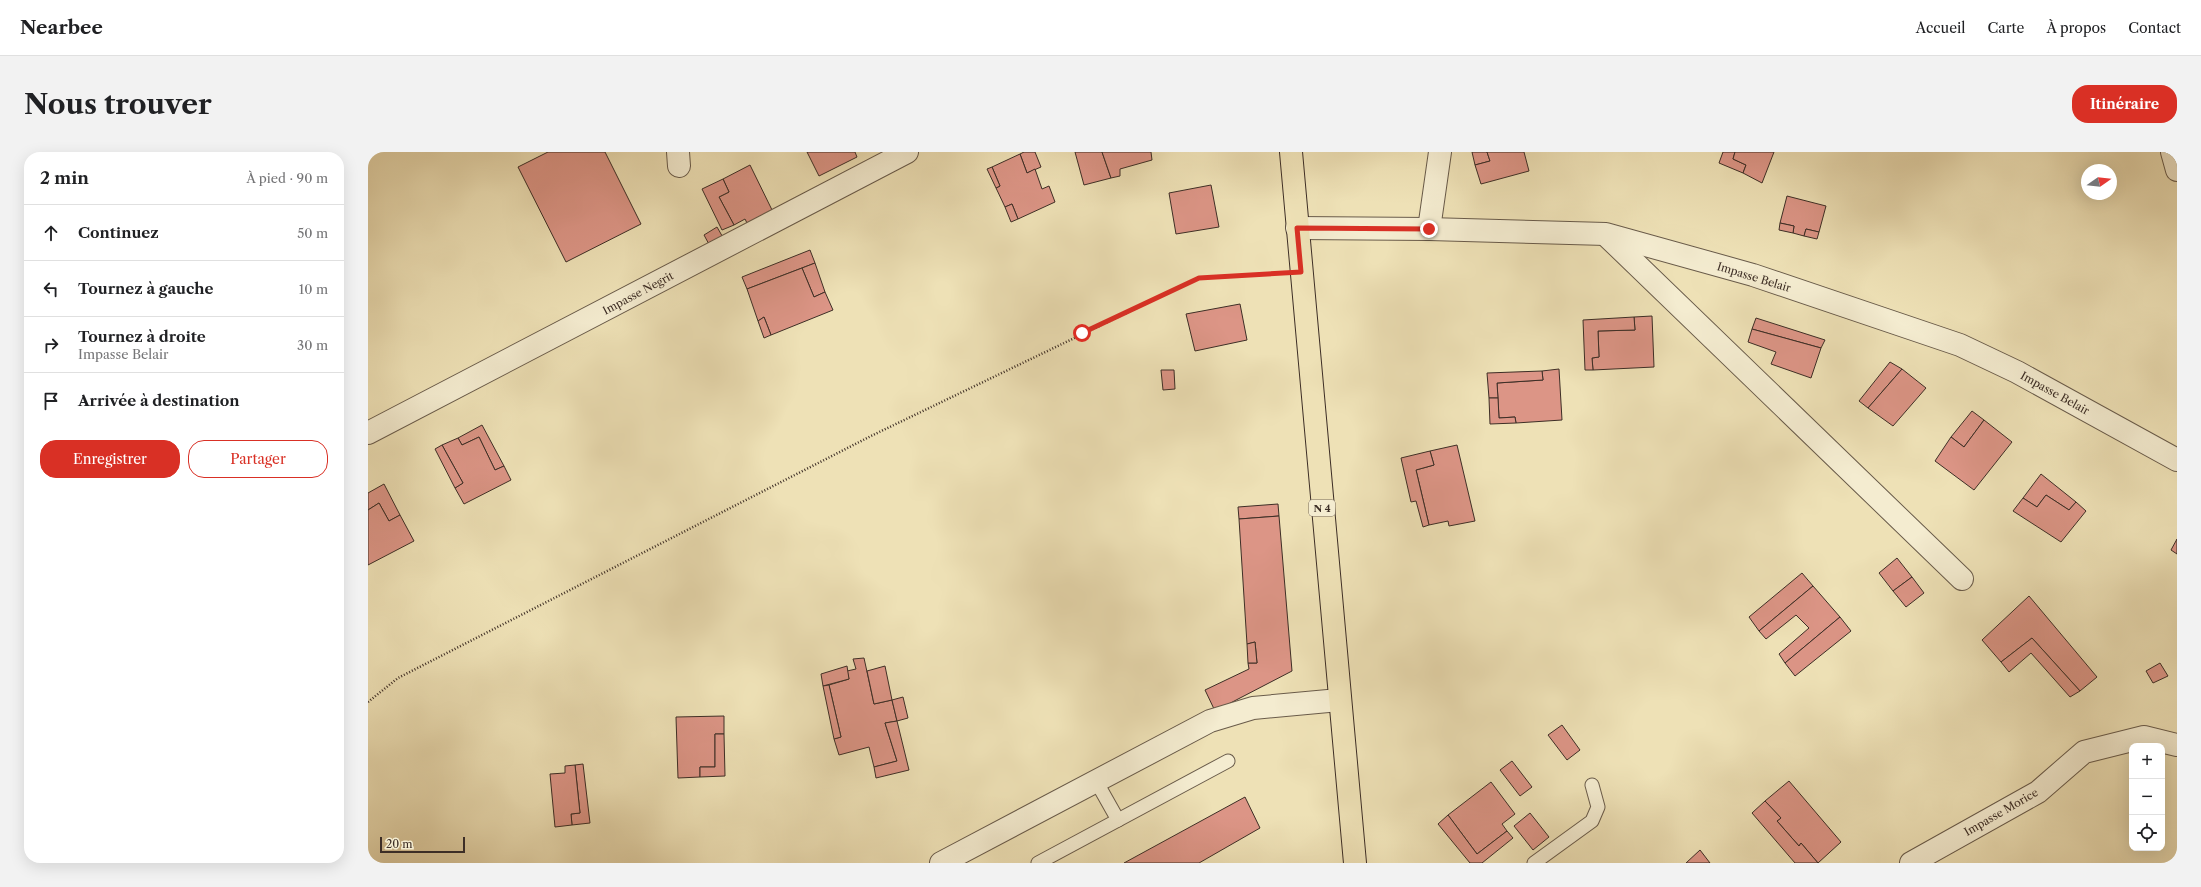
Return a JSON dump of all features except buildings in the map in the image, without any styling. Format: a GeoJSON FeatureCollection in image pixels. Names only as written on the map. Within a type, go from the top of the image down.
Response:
{"type":"FeatureCollection","features":[{"type":"Feature","properties":{"kind":"main road","name":"N 4"},"geometry":{"type":"LineString","coordinates":[[1291,152],[1339,700],[1356,863]]}},
{"type":"Feature","properties":{"kind":"street","name":"Impasse Negrit"},"geometry":{"type":"LineString","coordinates":[[368,433],[907,152]]}},
{"type":"Feature","properties":{"kind":"street"},"geometry":{"type":"LineString","coordinates":[[1429,229],[1440,152]]}},
{"type":"Feature","properties":{"kind":"street"},"geometry":{"type":"LineString","coordinates":[[2172,152],[2177,170]]}},
{"type":"Feature","properties":{"kind":"street","name":"Impasse Belair"},"geometry":{"type":"LineString","coordinates":[[1297,228],[1429,229],[1606,234],[1753,275],[1960,345],[2017,372],[2177,460]]}},
{"type":"Feature","properties":{"kind":"street"},"geometry":{"type":"LineString","coordinates":[[1606,234],[1962,580]]}},
{"type":"Feature","properties":{"kind":"street"},"geometry":{"type":"LineString","coordinates":[[941,863],[1210,721],[1253,708],[1339,700]]}},
{"type":"Feature","properties":{"kind":"street","name":"Impasse Morice"},"geometry":{"type":"LineString","coordinates":[[1911,863],[2038,792],[2084,752],[2144,737],[2177,745]]}},
{"type":"Feature","properties":{"kind":"lane"},"geometry":{"type":"LineString","coordinates":[[1038,863],[1228,761]]}},
{"type":"Feature","properties":{"kind":"lane"},"geometry":{"type":"LineString","coordinates":[[1096,781],[1118,820]]}},
{"type":"Feature","properties":{"kind":"lane"},"geometry":{"type":"LineString","coordinates":[[1534,863],[1592,821],[1598,807],[1592,785]]}},
{"type":"Feature","properties":{"kind":"path"},"geometry":{"type":"LineString","coordinates":[[368,702],[398,678],[843,451],[1199,278],[1301,272]]}},
{"type":"Feature","properties":{"kind":"route"},"geometry":{"type":"LineString","coordinates":[[1082,333],[1199,278],[1301,272],[1297,228],[1429,229]]}}]}
